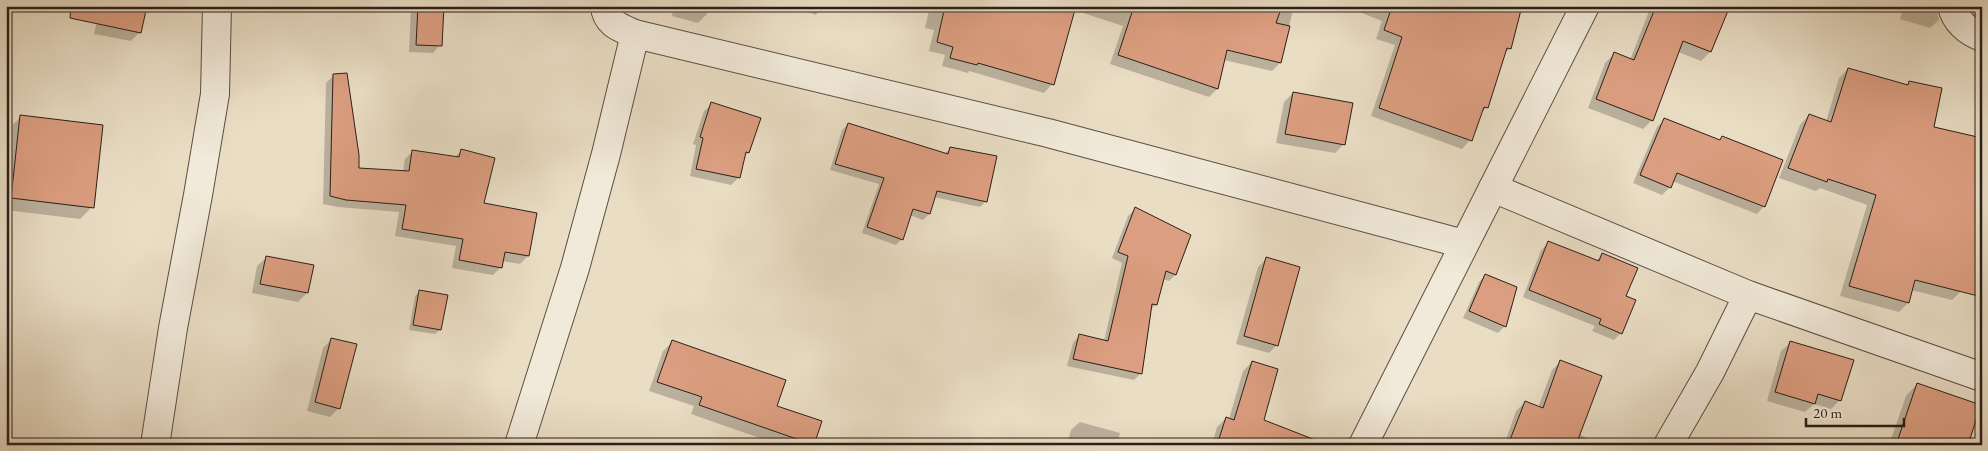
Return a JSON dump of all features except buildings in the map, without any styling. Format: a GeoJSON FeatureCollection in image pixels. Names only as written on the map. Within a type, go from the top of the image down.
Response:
{"type":"FeatureCollection","features":[{"type":"Feature","properties":{"kind":"street"},"geometry":{"type":"LineString","coordinates":[[156,445],[172,328],[198,195],[215,94],[217,6]]}},
{"type":"Feature","properties":{"kind":"street"},"geometry":{"type":"LineString","coordinates":[[605,6],[605,13],[612,24],[635,34],[1048,133],[1464,244]]}},
{"type":"Feature","properties":{"kind":"street"},"geometry":{"type":"LineString","coordinates":[[1363,445],[1585,6]]}},
{"type":"Feature","properties":{"kind":"street"},"geometry":{"type":"LineString","coordinates":[[1952,6],[1953,14],[1960,23],[1974,34],[1982,37]]}},
{"type":"Feature","properties":{"kind":"street"},"geometry":{"type":"LineString","coordinates":[[519,445],[575,268],[606,154],[635,34]]}},
{"type":"Feature","properties":{"kind":"street"},"geometry":{"type":"LineString","coordinates":[[1493,188],[1748,295],[1982,378]]}},
{"type":"Feature","properties":{"kind":"street"},"geometry":{"type":"LineString","coordinates":[[1668,445],[1710,372],[1748,295]]}}]}
